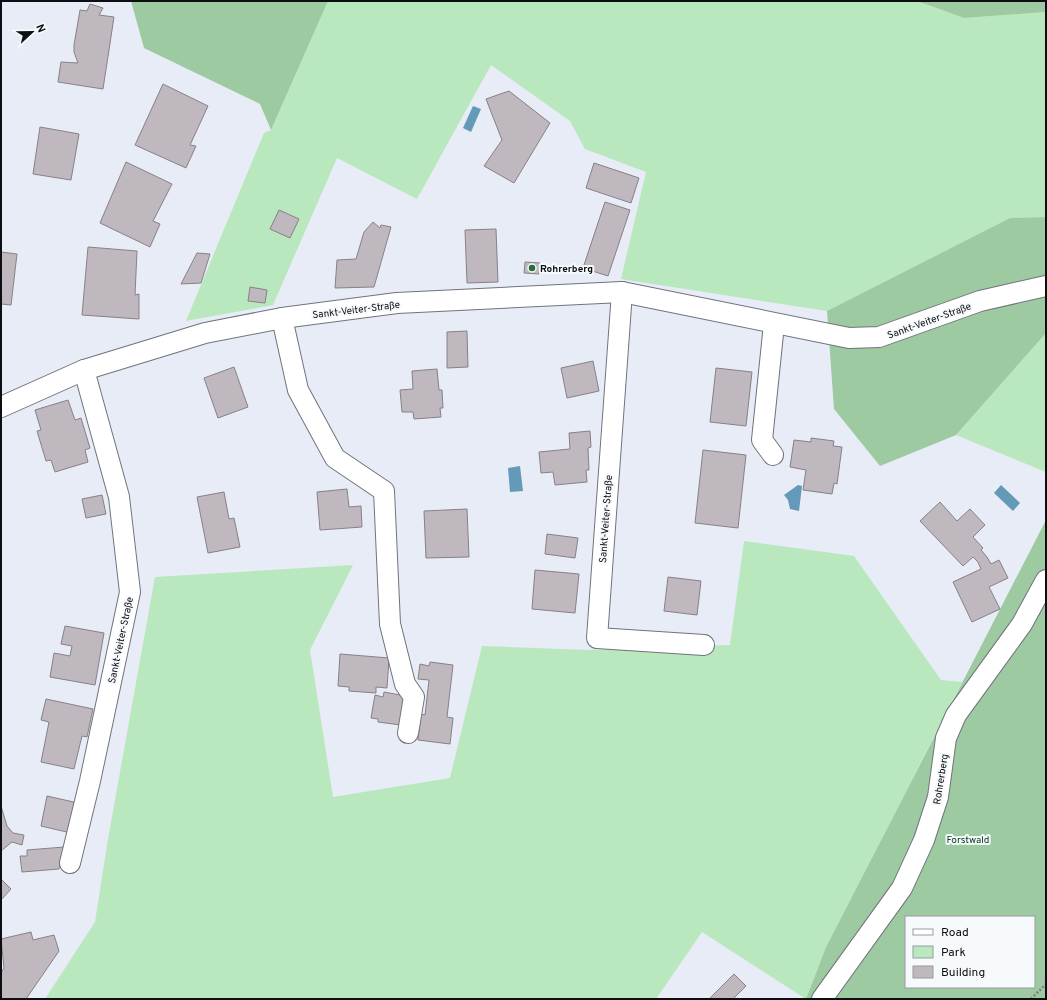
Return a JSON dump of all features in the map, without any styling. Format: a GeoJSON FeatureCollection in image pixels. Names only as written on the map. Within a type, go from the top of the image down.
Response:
{"type":"FeatureCollection","features":[{"type":"Feature","properties":{"kind":"street","name":"Sankt-Veiter-Straße"},"geometry":{"type":"LineString","coordinates":[[1,408],[84,370],[205,333],[282,318],[397,303],[622,292],[849,338],[879,337],[980,301],[1046,286]]}},
{"type":"Feature","properties":{"kind":"street","name":"Sankt-Veiter-Straße"},"geometry":{"type":"LineString","coordinates":[[622,292],[604,521],[597,638],[704,645]]}},
{"type":"Feature","properties":{"kind":"street"},"geometry":{"type":"LineString","coordinates":[[282,318],[298,390],[335,458],[384,491],[390,624],[405,684],[414,696],[408,733]]}},
{"type":"Feature","properties":{"kind":"street"},"geometry":{"type":"LineString","coordinates":[[773,455],[762,440],[774,324]]}},
{"type":"Feature","properties":{"kind":"street","name":"Sankt-Veiter-Straße"},"geometry":{"type":"LineString","coordinates":[[70,863],[90,781],[130,592],[119,497],[84,370]]}},
{"type":"Feature","properties":{"kind":"street","name":"Rohrerberg"},"geometry":{"type":"LineString","coordinates":[[822,999],[902,888],[924,840],[938,798],[946,738],[956,715],[1022,624],[1046,580]]}},
{"type":"Feature","properties":{"kind":"path"},"geometry":{"type":"LineString","coordinates":[[1031,999],[1046,984]]}},
{"type":"Feature","properties":{"kind":"green space"},"geometry":{"type":"Polygon","coordinates":[[[131,1],[328,1],[271,130],[260,104],[144,48],[131,1]]]}},
{"type":"Feature","properties":{"kind":"green space"},"geometry":{"type":"Polygon","coordinates":[[[328,1],[917,1],[964,18],[1046,12],[1046,217],[1010,218],[827,311],[621,279],[646,172],[585,149],[570,121],[491,65],[417,199],[337,158],[273,305],[186,321],[264,133],[271,130],[328,1]]]}},
{"type":"Feature","properties":{"kind":"green space"},"geometry":{"type":"Polygon","coordinates":[[[917,1],[1046,1],[1046,12],[964,18],[917,1]]]}},
{"type":"Feature","properties":{"kind":"green space"},"geometry":{"type":"Polygon","coordinates":[[[1046,217],[1046,333],[956,435],[880,466],[834,409],[827,311],[1010,218],[1046,217]]]}},
{"type":"Feature","properties":{"kind":"green space"},"geometry":{"type":"Polygon","coordinates":[[[1046,333],[1046,472],[956,435],[1046,333]]]}},
{"type":"Feature","properties":{"kind":"green space","name":"Forstwald"},"geometry":{"type":"Polygon","coordinates":[[[1046,520],[1046,999],[806,999],[826,947],[1046,520]]]}},
{"type":"Feature","properties":{"kind":"green space"},"geometry":{"type":"Polygon","coordinates":[[[744,541],[854,556],[941,680],[962,682],[826,947],[806,999],[702,932],[656,999],[45,999],[95,922],[108,839],[155,577],[353,565],[310,650],[333,797],[450,778],[482,646],[588,650],[730,645],[744,541]]]}},
{"type":"Feature","properties":{"kind":"water"},"geometry":{"type":"Polygon","coordinates":[[[473,106],[481,109],[471,132],[463,128],[473,106]]]}},
{"type":"Feature","properties":{"kind":"water"},"geometry":{"type":"Polygon","coordinates":[[[520,466],[523,491],[510,492],[508,468],[520,466]]]}},
{"type":"Feature","properties":{"kind":"water"},"geometry":{"type":"Polygon","coordinates":[[[798,485],[802,486],[799,511],[790,509],[788,500],[784,495],[798,485]]]}},
{"type":"Feature","properties":{"kind":"water"},"geometry":{"type":"Polygon","coordinates":[[[1001,485],[1020,503],[1013,511],[994,493],[1001,485]]]}},
{"type":"Feature","properties":{"kind":"building"},"geometry":{"type":"Polygon","coordinates":[[[90,4],[103,8],[99,15],[114,17],[103,89],[58,82],[61,62],[78,63],[74,52],[74,45],[80,10],[87,11],[90,4]]]}},
{"type":"Feature","properties":{"kind":"building"},"geometry":{"type":"Polygon","coordinates":[[[163,84],[208,106],[190,145],[196,146],[186,168],[135,145],[163,84]]]}},
{"type":"Feature","properties":{"kind":"building"},"geometry":{"type":"Polygon","coordinates":[[[509,91],[550,123],[514,183],[484,166],[502,140],[486,99],[509,91]]]}},
{"type":"Feature","properties":{"kind":"building"},"geometry":{"type":"Polygon","coordinates":[[[40,127],[79,134],[71,180],[33,174],[40,127]]]}},
{"type":"Feature","properties":{"kind":"building"},"geometry":{"type":"Polygon","coordinates":[[[126,162],[172,184],[153,221],[160,224],[150,247],[100,223],[126,162]]]}},
{"type":"Feature","properties":{"kind":"building"},"geometry":{"type":"Polygon","coordinates":[[[594,163],[639,178],[631,203],[586,188],[594,163]]]}},
{"type":"Feature","properties":{"kind":"building"},"geometry":{"type":"Polygon","coordinates":[[[605,202],[630,210],[608,276],[583,268],[605,202]]]}},
{"type":"Feature","properties":{"kind":"building"},"geometry":{"type":"Polygon","coordinates":[[[279,210],[299,219],[290,238],[270,229],[279,210]]]}},
{"type":"Feature","properties":{"kind":"building"},"geometry":{"type":"Polygon","coordinates":[[[373,222],[380,228],[381,225],[391,227],[374,287],[335,288],[337,260],[356,259],[364,232],[373,222]]]}},
{"type":"Feature","properties":{"kind":"building"},"geometry":{"type":"Polygon","coordinates":[[[496,229],[498,282],[467,283],[465,230],[496,229]]]}},
{"type":"Feature","properties":{"kind":"building"},"geometry":{"type":"Polygon","coordinates":[[[88,247],[137,251],[135,295],[139,294],[139,319],[82,315],[88,247]]]}},
{"type":"Feature","properties":{"kind":"building"},"geometry":{"type":"Polygon","coordinates":[[[1,252],[17,254],[11,305],[1,304],[1,252]]]}},
{"type":"Feature","properties":{"kind":"building"},"geometry":{"type":"Polygon","coordinates":[[[197,253],[210,254],[201,283],[181,284],[197,253]]]}},
{"type":"Feature","properties":{"kind":"building","name":"Rohrerberg"},"geometry":{"type":"Polygon","coordinates":[[[525,262],[540,263],[539,274],[524,273],[525,262]]]}},
{"type":"Feature","properties":{"kind":"building"},"geometry":{"type":"Polygon","coordinates":[[[250,287],[267,290],[265,303],[248,301],[250,287]]]}},
{"type":"Feature","properties":{"kind":"building"},"geometry":{"type":"Polygon","coordinates":[[[467,331],[468,367],[447,368],[447,332],[467,331]]]}},
{"type":"Feature","properties":{"kind":"building"},"geometry":{"type":"Polygon","coordinates":[[[593,361],[599,391],[567,398],[561,368],[593,361]]]}},
{"type":"Feature","properties":{"kind":"building"},"geometry":{"type":"Polygon","coordinates":[[[234,367],[248,407],[218,418],[204,378],[234,367]]]}},
{"type":"Feature","properties":{"kind":"building"},"geometry":{"type":"Polygon","coordinates":[[[716,368],[752,372],[746,426],[710,422],[716,368]]]}},
{"type":"Feature","properties":{"kind":"building"},"geometry":{"type":"Polygon","coordinates":[[[437,369],[439,390],[442,390],[443,408],[440,408],[441,417],[414,419],[413,412],[402,412],[400,390],[413,389],[412,371],[437,369]]]}},
{"type":"Feature","properties":{"kind":"building"},"geometry":{"type":"Polygon","coordinates":[[[68,400],[75,420],[81,418],[90,448],[85,450],[88,462],[55,472],[51,460],[46,461],[37,431],[41,430],[35,410],[68,400]]]}},
{"type":"Feature","properties":{"kind":"building"},"geometry":{"type":"Polygon","coordinates":[[[590,431],[591,447],[588,448],[589,470],[586,470],[587,482],[555,485],[553,472],[541,473],[539,452],[570,449],[569,433],[590,431]]]}},
{"type":"Feature","properties":{"kind":"building"},"geometry":{"type":"Polygon","coordinates":[[[811,438],[834,441],[833,446],[842,447],[837,484],[834,483],[832,494],[803,490],[806,470],[790,467],[794,440],[811,442],[811,438]]]}},
{"type":"Feature","properties":{"kind":"building"},"geometry":{"type":"Polygon","coordinates":[[[703,450],[746,455],[738,528],[695,523],[703,450]]]}},
{"type":"Feature","properties":{"kind":"building"},"geometry":{"type":"Polygon","coordinates":[[[347,489],[349,507],[361,506],[362,527],[320,530],[317,492],[347,489]]]}},
{"type":"Feature","properties":{"kind":"building"},"geometry":{"type":"Polygon","coordinates":[[[224,492],[229,519],[234,518],[240,547],[208,553],[197,497],[224,492]]]}},
{"type":"Feature","properties":{"kind":"building"},"geometry":{"type":"Polygon","coordinates":[[[102,495],[106,514],[86,518],[82,499],[102,495]]]}},
{"type":"Feature","properties":{"kind":"building"},"geometry":{"type":"Polygon","coordinates":[[[940,502],[957,521],[970,509],[985,525],[973,537],[983,548],[981,550],[991,564],[999,560],[1008,578],[989,587],[1000,609],[972,622],[953,582],[981,569],[978,562],[973,557],[963,566],[920,521],[940,502]]]}},
{"type":"Feature","properties":{"kind":"building"},"geometry":{"type":"Polygon","coordinates":[[[467,509],[469,557],[426,558],[424,511],[467,509]]]}},
{"type":"Feature","properties":{"kind":"building"},"geometry":{"type":"Polygon","coordinates":[[[547,534],[578,538],[575,558],[545,554],[547,534]]]}},
{"type":"Feature","properties":{"kind":"building"},"geometry":{"type":"Polygon","coordinates":[[[535,570],[579,574],[575,613],[532,609],[535,570]]]}},
{"type":"Feature","properties":{"kind":"building"},"geometry":{"type":"Polygon","coordinates":[[[668,577],[701,581],[697,615],[664,611],[668,577]]]}},
{"type":"Feature","properties":{"kind":"building"},"geometry":{"type":"Polygon","coordinates":[[[65,626],[104,633],[95,685],[50,677],[54,653],[70,656],[72,646],[61,644],[65,626]]]}},
{"type":"Feature","properties":{"kind":"building"},"geometry":{"type":"Polygon","coordinates":[[[340,654],[389,658],[387,688],[376,687],[376,693],[349,691],[349,687],[338,686],[340,654]]]}},
{"type":"Feature","properties":{"kind":"building"},"geometry":{"type":"Polygon","coordinates":[[[430,662],[453,665],[447,717],[453,718],[450,744],[418,740],[421,714],[425,715],[429,680],[418,679],[420,664],[429,666],[430,662]]]}},
{"type":"Feature","properties":{"kind":"building"},"geometry":{"type":"Polygon","coordinates":[[[384,692],[406,696],[401,725],[378,722],[378,719],[371,718],[375,695],[383,697],[384,692]]]}},
{"type":"Feature","properties":{"kind":"building"},"geometry":{"type":"Polygon","coordinates":[[[46,699],[93,709],[87,737],[82,736],[74,769],[41,762],[49,722],[41,720],[46,699]]]}},
{"type":"Feature","properties":{"kind":"building"},"geometry":{"type":"Polygon","coordinates":[[[47,796],[78,803],[71,833],[41,826],[47,796]]]}},
{"type":"Feature","properties":{"kind":"building"},"geometry":{"type":"Polygon","coordinates":[[[1,806],[7,826],[13,833],[24,835],[22,845],[12,842],[1,851],[1,806]]]}},
{"type":"Feature","properties":{"kind":"building"},"geometry":{"type":"Polygon","coordinates":[[[64,847],[59,869],[22,872],[20,856],[27,856],[27,850],[64,847]]]}},
{"type":"Feature","properties":{"kind":"building"},"geometry":{"type":"Polygon","coordinates":[[[1,879],[11,889],[1,900],[1,879]]]}},
{"type":"Feature","properties":{"kind":"building"},"geometry":{"type":"Polygon","coordinates":[[[31,932],[33,940],[54,935],[59,951],[26,999],[1,999],[1,973],[4,968],[1,939],[31,932]]]}},
{"type":"Feature","properties":{"kind":"building"},"geometry":{"type":"Polygon","coordinates":[[[734,974],[746,986],[733,999],[709,999],[734,974]]]}},
{"type":"Feature","properties":{"kind":"place","name":"Rohrerberg"},"geometry":{"type":"Point","coordinates":[532,268]}}]}
